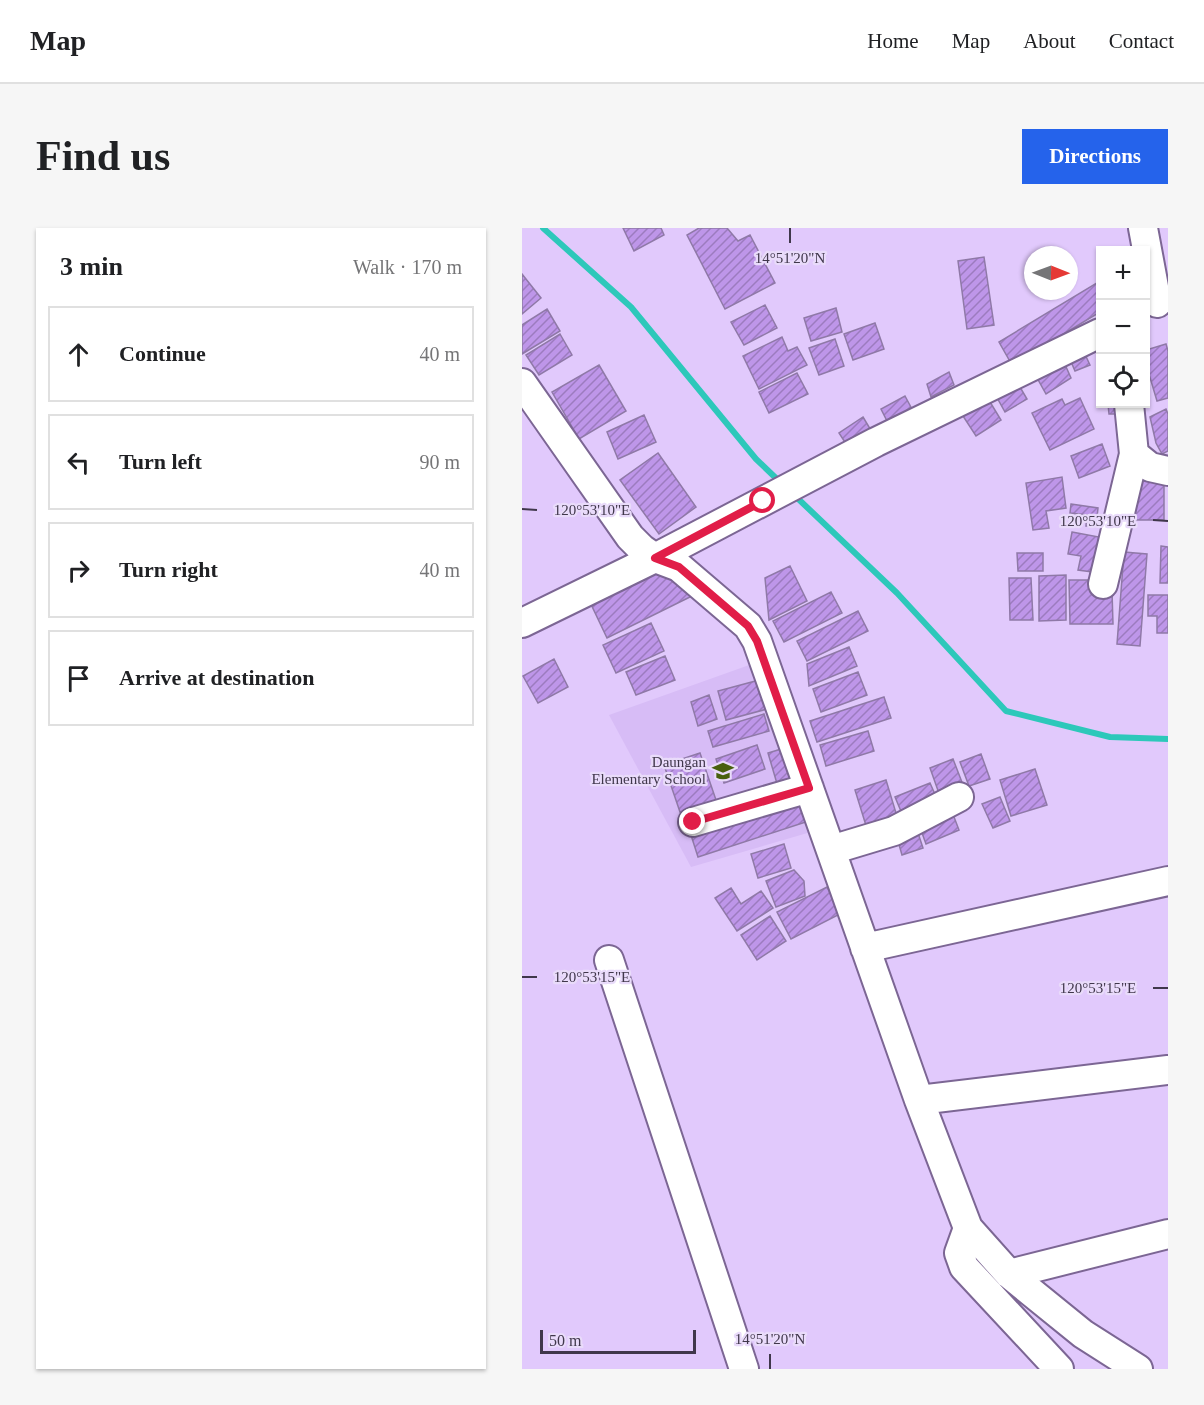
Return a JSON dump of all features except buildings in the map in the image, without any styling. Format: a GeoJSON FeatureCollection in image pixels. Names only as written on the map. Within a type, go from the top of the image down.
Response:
{"type":"FeatureCollection","features":[{"type":"Feature","properties":{"kind":"street"},"geometry":{"type":"LineString","coordinates":[[1143,228],[1157,303]]}},
{"type":"Feature","properties":{"kind":"street"},"geometry":{"type":"LineString","coordinates":[[522,623],[655,558],[876,442],[1096,335]]}},
{"type":"Feature","properties":{"kind":"street"},"geometry":{"type":"LineString","coordinates":[[522,383],[630,537],[655,558],[679,567],[748,626],[757,641],[919,1100],[968,1228],[1009,1274],[1083,1334],[1138,1369]]}},
{"type":"Feature","properties":{"kind":"street"},"geometry":{"type":"LineString","coordinates":[[1103,584],[1134,454],[1129,408]]}},
{"type":"Feature","properties":{"kind":"street"},"geometry":{"type":"LineString","coordinates":[[1134,454],[1150,467],[1168,471]]}},
{"type":"Feature","properties":{"kind":"street"},"geometry":{"type":"LineString","coordinates":[[693,822],[809,788]]}},
{"type":"Feature","properties":{"kind":"street"},"geometry":{"type":"LineString","coordinates":[[831,850],[894,831],[959,797]]}},
{"type":"Feature","properties":{"kind":"street"},"geometry":{"type":"LineString","coordinates":[[865,948],[1168,881]]}},
{"type":"Feature","properties":{"kind":"street"},"geometry":{"type":"LineString","coordinates":[[609,960],[744,1369]]}},
{"type":"Feature","properties":{"kind":"street"},"geometry":{"type":"LineString","coordinates":[[919,1100],[1168,1070]]}},
{"type":"Feature","properties":{"kind":"street"},"geometry":{"type":"LineString","coordinates":[[968,1228],[959,1252],[964,1267],[1059,1369]]}},
{"type":"Feature","properties":{"kind":"street"},"geometry":{"type":"LineString","coordinates":[[1009,1274],[1168,1234]]}},
{"type":"Feature","properties":{"kind":"shaded area","name":"Daungan Elementary School"},"geometry":{"type":"Polygon","coordinates":[[[766,659],[828,827],[691,867],[609,715],[766,659]]]}},
{"type":"Feature","properties":{"kind":"waterway"},"geometry":{"type":"LineString","coordinates":[[543,228],[631,307],[756,459],[780,482]]}},
{"type":"Feature","properties":{"kind":"waterway"},"geometry":{"type":"LineString","coordinates":[[792,493],[897,593],[1006,711],[1110,737],[1168,739]]}},
{"type":"Feature","properties":{"kind":"place","name":"Daungan Elementary School"},"geometry":{"type":"Point","coordinates":[723,771]}},
{"type":"Feature","properties":{"kind":"route"},"geometry":{"type":"LineString","coordinates":[[693,822],[809,788],[757,641],[748,626],[679,567],[655,558],[763,501]]}}]}
